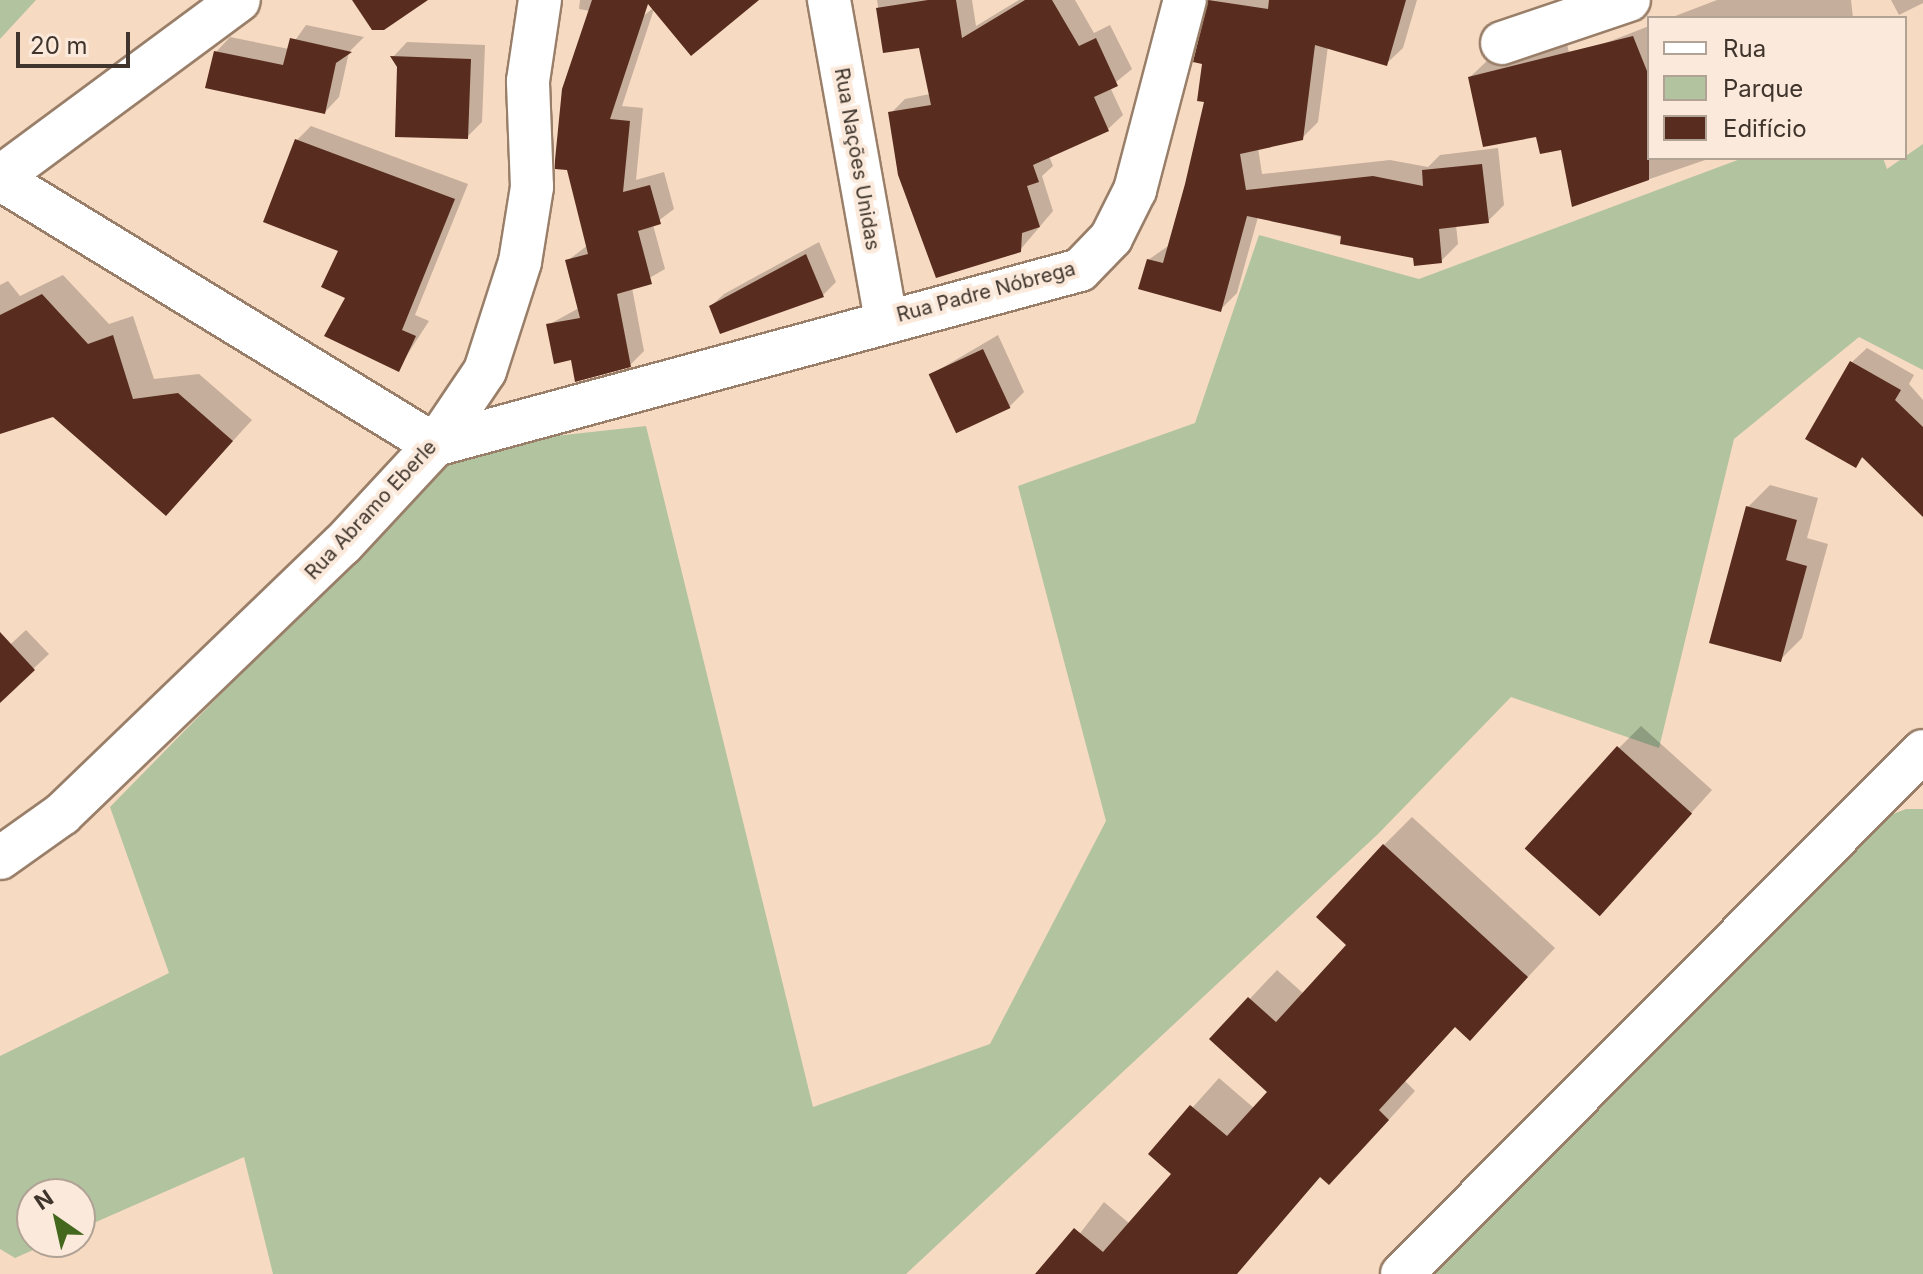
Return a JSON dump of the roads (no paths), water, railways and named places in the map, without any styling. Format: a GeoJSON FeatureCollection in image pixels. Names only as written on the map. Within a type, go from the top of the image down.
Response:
{"type":"FeatureCollection","features":[{"type":"Feature","properties":{"kind":"street","name":"Rua Abramo Eberle"},"geometry":{"type":"LineString","coordinates":[[0,858],[62,814],[342,545],[435,445],[485,371],[520,262],[532,187],[528,81],[540,0]]}},
{"type":"Feature","properties":{"kind":"street","name":"Rua Nações Unidas"},"geometry":{"type":"LineString","coordinates":[[829,0],[886,319]]}},
{"type":"Feature","properties":{"kind":"street","name":"Rua Padre Nóbrega"},"geometry":{"type":"LineString","coordinates":[[435,445],[886,319],[1080,270],[1111,238],[1135,190],[1185,0]]}},
{"type":"Feature","properties":{"kind":"street"},"geometry":{"type":"LineString","coordinates":[[1502,43],[1629,0]]}},
{"type":"Feature","properties":{"kind":"street"},"geometry":{"type":"LineString","coordinates":[[214,6],[0,178],[435,445]]}},
{"type":"Feature","properties":{"kind":"street"},"geometry":{"type":"LineString","coordinates":[[1402,1274],[1920,759]]}}]}
